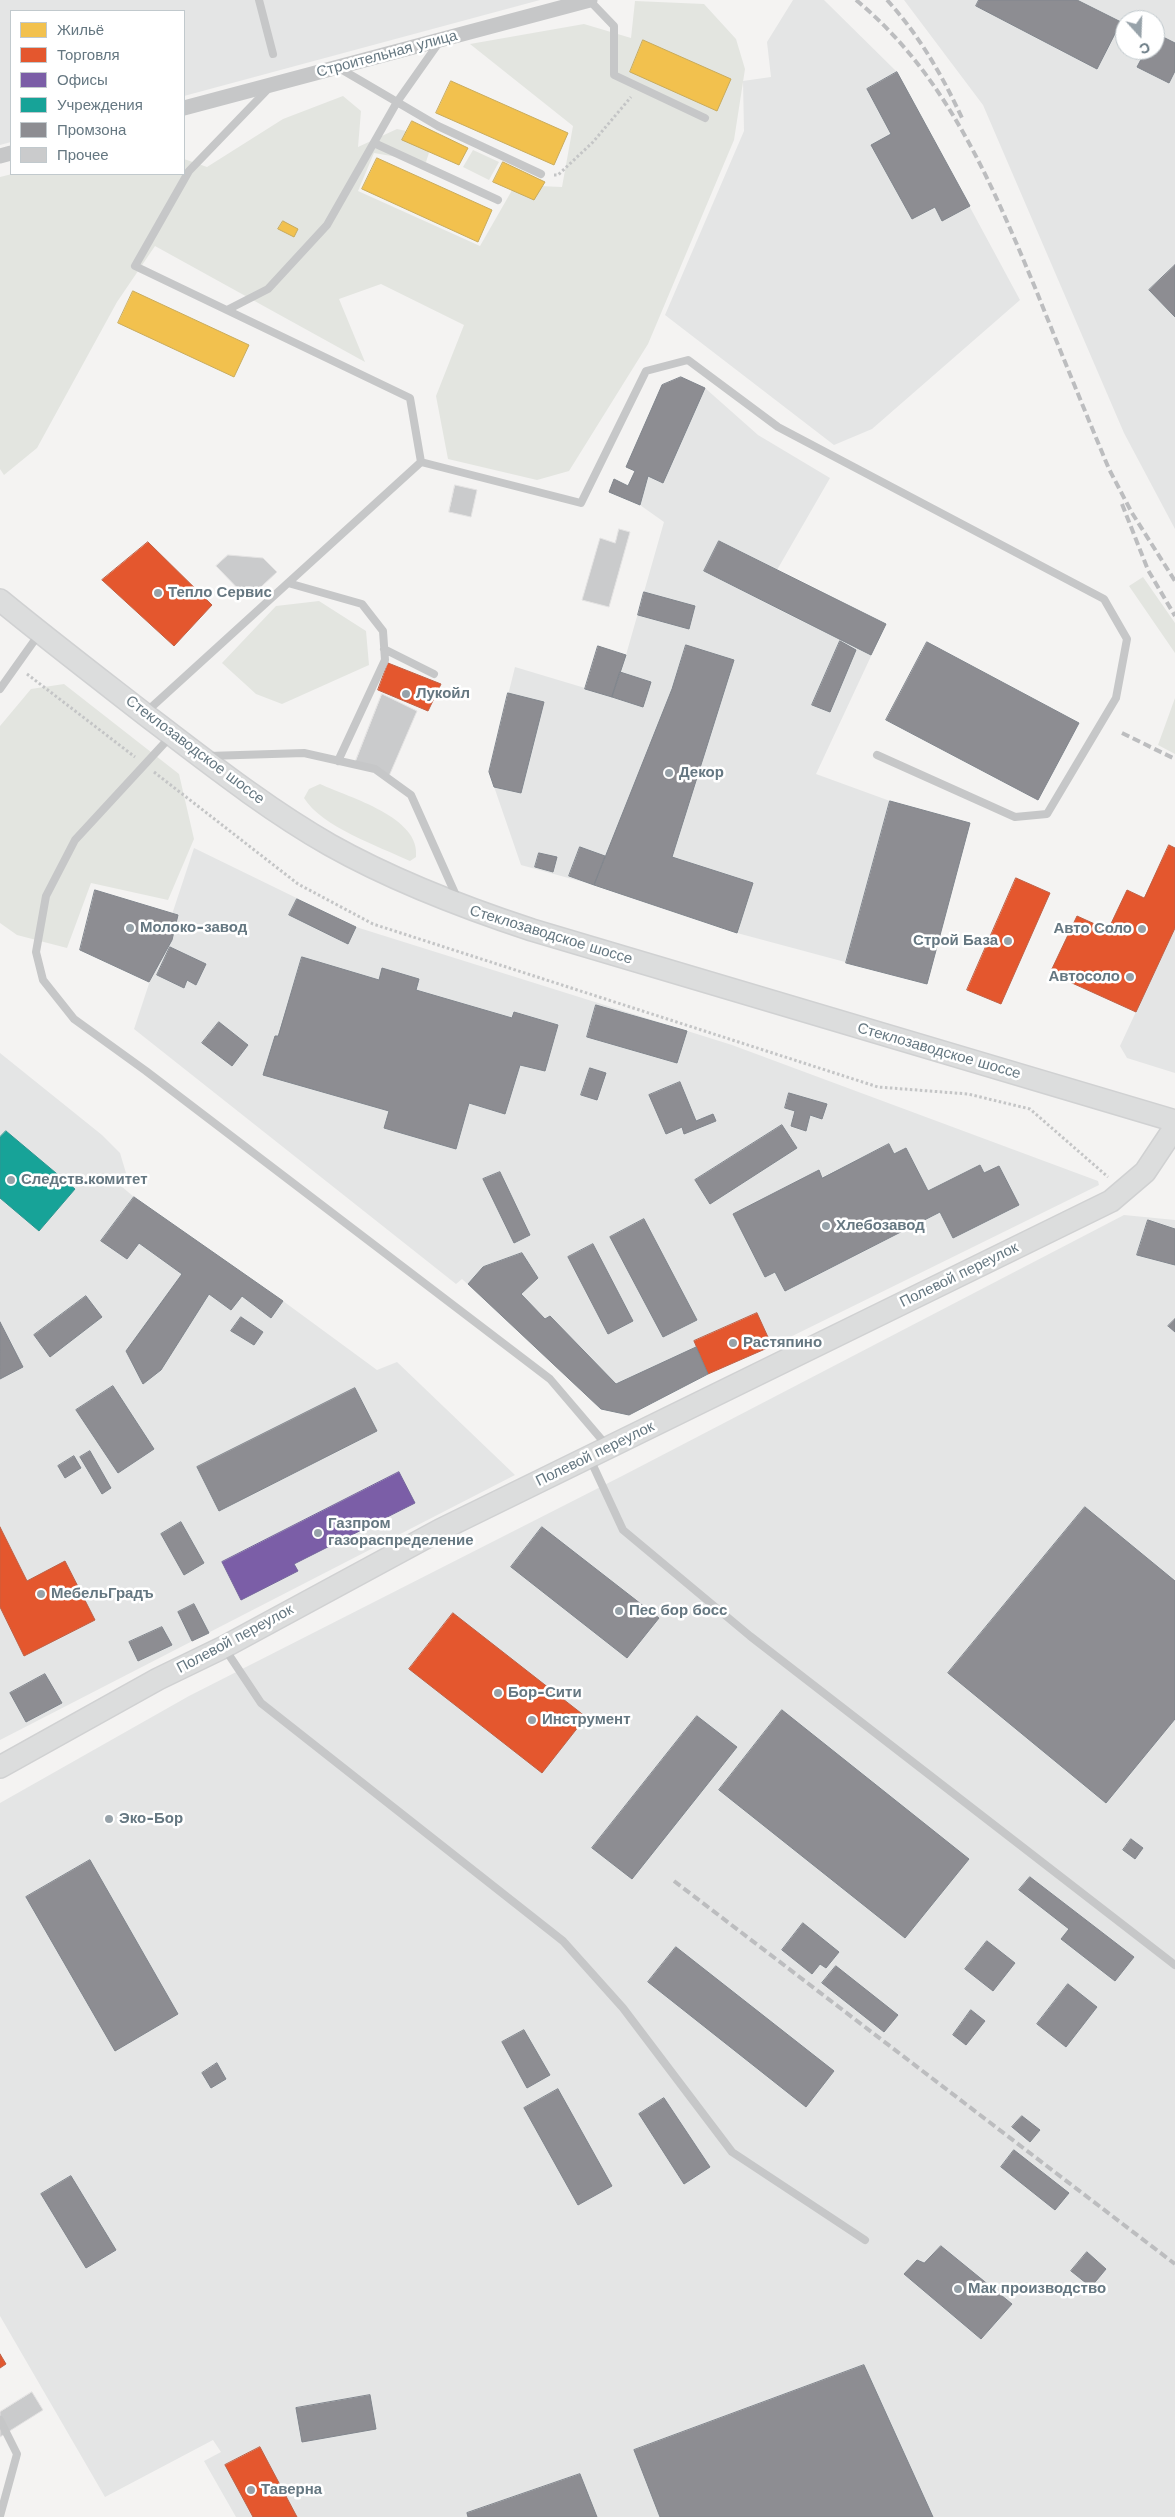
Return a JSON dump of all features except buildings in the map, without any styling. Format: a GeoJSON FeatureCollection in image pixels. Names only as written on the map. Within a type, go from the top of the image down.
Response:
{"type":"FeatureCollection","features":[{"type":"Feature","properties":{"kind":"street","name":"Строительная улица"},"geometry":{"type":"LineString","coordinates":[[185,108],[590,0]]}},
{"type":"Feature","properties":{"kind":"street","name":"Стеклозаводское шоссе"},"geometry":{"type":"LineString","coordinates":[[0,600],[172,735],[287,818],[331,845],[461,906],[541,933],[1175,1121]]}},
{"type":"Feature","properties":{"kind":"street","name":"Полевой переулок"},"geometry":{"type":"LineString","coordinates":[[0,1767],[158,1679],[224,1647],[440,1530],[1111,1201],[1145,1172],[1175,1127]]}},
{"type":"Feature","properties":{"kind":"lane"},"geometry":{"type":"LineString","coordinates":[[259,0],[273,54]]}},
{"type":"Feature","properties":{"kind":"lane"},"geometry":{"type":"LineString","coordinates":[[590,0],[614,26],[614,75],[705,118]]}},
{"type":"Feature","properties":{"kind":"lane"},"geometry":{"type":"LineString","coordinates":[[227,310],[268,289],[327,225],[397,102],[441,40]]}},
{"type":"Feature","properties":{"kind":"lane"},"geometry":{"type":"LineString","coordinates":[[337,67],[438,126],[541,174]]}},
{"type":"Feature","properties":{"kind":"lane"},"geometry":{"type":"LineString","coordinates":[[272,84],[189,171],[135,266],[410,398],[421,462]]}},
{"type":"Feature","properties":{"kind":"lane"},"geometry":{"type":"LineString","coordinates":[[374,143],[498,200]]}},
{"type":"Feature","properties":{"kind":"lane"},"geometry":{"type":"LineString","coordinates":[[421,462],[581,503],[646,371],[688,360],[778,426],[1104,599],[1128,639],[1116,698],[1047,814],[1015,817],[877,755]]}},
{"type":"Feature","properties":{"kind":"lane"},"geometry":{"type":"LineString","coordinates":[[144,713],[421,462]]}},
{"type":"Feature","properties":{"kind":"lane"},"geometry":{"type":"LineString","coordinates":[[288,583],[362,604],[383,631],[385,660],[338,761]]}},
{"type":"Feature","properties":{"kind":"lane"},"geometry":{"type":"LineString","coordinates":[[0,689],[40,633]]}},
{"type":"Feature","properties":{"kind":"lane"},"geometry":{"type":"LineString","coordinates":[[384,649],[434,674]]}},
{"type":"Feature","properties":{"kind":"lane"},"geometry":{"type":"LineString","coordinates":[[172,735],[75,840],[46,896],[36,952],[43,980],[74,1019],[146,1071],[550,1380],[609,1447]]}},
{"type":"Feature","properties":{"kind":"lane"},"geometry":{"type":"LineString","coordinates":[[201,756],[304,753],[375,769],[411,795],[461,906]]}},
{"type":"Feature","properties":{"kind":"lane"},"geometry":{"type":"LineString","coordinates":[[589,1457],[623,1530],[750,1636],[1175,1965]]}},
{"type":"Feature","properties":{"kind":"lane"},"geometry":{"type":"LineString","coordinates":[[224,1647],[261,1703],[563,1941],[623,2008],[732,2152],[865,2240]]}},
{"type":"Feature","properties":{"kind":"lane"},"geometry":{"type":"LineString","coordinates":[[0,2420],[17,2454],[0,2516]]}},
{"type":"Feature","properties":{"kind":"path"},"geometry":{"type":"LineString","coordinates":[[541,174],[558,175],[593,142],[640,87]]}},
{"type":"Feature","properties":{"kind":"path"},"geometry":{"type":"LineString","coordinates":[[16,666],[298,884],[373,924],[878,1087],[968,1094],[1030,1109],[1123,1190]]}},
{"type":"Feature","properties":{"kind":"shaded area"},"geometry":{"type":"Polygon","coordinates":[[[0,0],[540,0],[185,96],[185,10],[10,10],[10,142],[0,145],[0,0]]]}},
{"type":"Feature","properties":{"kind":"shaded area"},"geometry":{"type":"Polygon","coordinates":[[[793,0],[824,0],[897,72],[1020,300],[872,429],[834,445],[665,315],[744,131],[743,81],[771,77],[767,42],[793,0]]]}},
{"type":"Feature","properties":{"kind":"shaded area"},"geometry":{"type":"Polygon","coordinates":[[[904,0],[1175,0],[1175,529],[1124,433],[983,105],[904,0]]]}},
{"type":"Feature","properties":{"kind":"shaded area"},"geometry":{"type":"Polygon","coordinates":[[[635,1],[704,4],[736,39],[745,69],[734,140],[648,344],[569,471],[537,480],[448,459],[436,396],[464,325],[381,284],[339,299],[365,362],[155,246],[117,302],[37,448],[4,475],[0,469],[0,177],[10,174],[185,175],[185,159],[207,167],[283,119],[343,96],[361,111],[358,147],[397,129],[434,137],[426,162],[374,153],[358,191],[480,246],[515,185],[562,187],[573,126],[470,44],[584,24],[631,38],[635,1]]]}},
{"type":"Feature","properties":{"kind":"shaded area"},"geometry":{"type":"Polygon","coordinates":[[[473,150],[499,162],[489,180],[463,167],[473,150]]]}},
{"type":"Feature","properties":{"kind":"shaded area"},"geometry":{"type":"Polygon","coordinates":[[[681,377],[705,388],[758,435],[830,478],[777,570],[886,624],[816,774],[890,801],[970,823],[927,984],[737,933],[594,885],[521,865],[489,772],[515,667],[585,688],[598,646],[626,655],[664,522],[640,505],[609,492],[614,479],[628,485],[635,471],[626,467],[662,385],[681,377]]]}},
{"type":"Feature","properties":{"kind":"shaded area"},"geometry":{"type":"Polygon","coordinates":[[[1143,577],[1175,623],[1175,653],[1129,586],[1143,577]]]}},
{"type":"Feature","properties":{"kind":"shaded area"},"geometry":{"type":"Polygon","coordinates":[[[319,601],[366,631],[369,665],[282,704],[256,694],[222,663],[276,606],[319,601]]]}},
{"type":"Feature","properties":{"kind":"shaded area"},"geometry":{"type":"Polygon","coordinates":[[[64,684],[179,774],[194,839],[168,900],[91,883],[67,948],[17,935],[0,923],[0,726],[31,689],[64,684]]]}},
{"type":"Feature","properties":{"kind":"shaded area"},"geometry":{"type":"Polygon","coordinates":[[[1175,698],[1175,754],[1158,745],[1175,698]]]}},
{"type":"Feature","properties":{"kind":"shaded area"},"geometry":{"type":"Polygon","coordinates":[[[320,784],[365,803],[396,820],[415,843],[416,857],[410,861],[352,835],[324,818],[304,798],[309,789],[320,784]]]}},
{"type":"Feature","properties":{"kind":"shaded area"},"geometry":{"type":"Polygon","coordinates":[[[194,848],[356,927],[732,1045],[1098,1181],[1099,1185],[772,1346],[708,1374],[629,1415],[601,1409],[462,1279],[456,1284],[134,1029],[194,848]]]}},
{"type":"Feature","properties":{"kind":"shaded area"},"geometry":{"type":"Polygon","coordinates":[[[1175,928],[1175,1073],[1127,1058],[1120,1046],[1175,928]]]}},
{"type":"Feature","properties":{"kind":"shaded area"},"geometry":{"type":"Polygon","coordinates":[[[0,1053],[102,1135],[120,1153],[126,1173],[121,1186],[134,1197],[283,1301],[377,1370],[397,1362],[515,1475],[0,1740],[0,1053]]]}},
{"type":"Feature","properties":{"kind":"shaded area"},"geometry":{"type":"Polygon","coordinates":[[[1124,1215],[1175,1220],[1175,2517],[236,2517],[204,2461],[221,2452],[213,2440],[105,2497],[0,2316],[0,1803],[189,1696],[624,1475],[1124,1215]]]}},
{"type":"Feature","properties":{"kind":"railway"},"geometry":{"type":"LineString","coordinates":[[856,0],[888,30],[916,62],[964,133],[984,171],[1019,250],[1109,469],[1132,513],[1175,581]]}},
{"type":"Feature","properties":{"kind":"railway"},"geometry":{"type":"LineString","coordinates":[[887,0],[899,13],[929,56],[962,118]]}},
{"type":"Feature","properties":{"kind":"railway"},"geometry":{"type":"LineString","coordinates":[[1122,504],[1148,570],[1175,616]]}},
{"type":"Feature","properties":{"kind":"railway"},"geometry":{"type":"LineString","coordinates":[[1122,733],[1175,759]]}},
{"type":"Feature","properties":{"kind":"railway"},"geometry":{"type":"LineString","coordinates":[[674,1881],[1175,2264]]}},
{"type":"Feature","properties":{"kind":"place","name":"Тепло Сервис"},"geometry":{"type":"Point","coordinates":[158,593]}},
{"type":"Feature","properties":{"kind":"place","name":"Лукойл"},"geometry":{"type":"Point","coordinates":[406,694]}},
{"type":"Feature","properties":{"kind":"place","name":"Декор"},"geometry":{"type":"Point","coordinates":[669,773]}},
{"type":"Feature","properties":{"kind":"place","name":"Молоко-завод"},"geometry":{"type":"Point","coordinates":[130,928]}},
{"type":"Feature","properties":{"kind":"place","name":"Авто Соло"},"geometry":{"type":"Point","coordinates":[1142,929]}},
{"type":"Feature","properties":{"kind":"place","name":"Строй База"},"geometry":{"type":"Point","coordinates":[1008,941]}},
{"type":"Feature","properties":{"kind":"place","name":"Автосоло"},"geometry":{"type":"Point","coordinates":[1130,977]}},
{"type":"Feature","properties":{"kind":"place","name":"Следств.комитет"},"geometry":{"type":"Point","coordinates":[11,1180]}},
{"type":"Feature","properties":{"kind":"place","name":"Хлебозавод"},"geometry":{"type":"Point","coordinates":[826,1226]}},
{"type":"Feature","properties":{"kind":"place","name":"Растяпино"},"geometry":{"type":"Point","coordinates":[733,1343]}},
{"type":"Feature","properties":{"kind":"place","name":"Газпром газораспределение"},"geometry":{"type":"Point","coordinates":[318,1533]}},
{"type":"Feature","properties":{"kind":"place","name":"МебельГрадъ"},"geometry":{"type":"Point","coordinates":[41,1594]}},
{"type":"Feature","properties":{"kind":"place","name":"Пес бор босс"},"geometry":{"type":"Point","coordinates":[619,1611]}},
{"type":"Feature","properties":{"kind":"place","name":"Бор-Сити"},"geometry":{"type":"Point","coordinates":[498,1693]}},
{"type":"Feature","properties":{"kind":"place","name":"Инструмент"},"geometry":{"type":"Point","coordinates":[532,1720]}},
{"type":"Feature","properties":{"kind":"place","name":"Эко-Бор"},"geometry":{"type":"Point","coordinates":[109,1819]}},
{"type":"Feature","properties":{"kind":"place","name":"Мак производство"},"geometry":{"type":"Point","coordinates":[958,2289]}},
{"type":"Feature","properties":{"kind":"place","name":"Таверна"},"geometry":{"type":"Point","coordinates":[251,2490]}}]}
